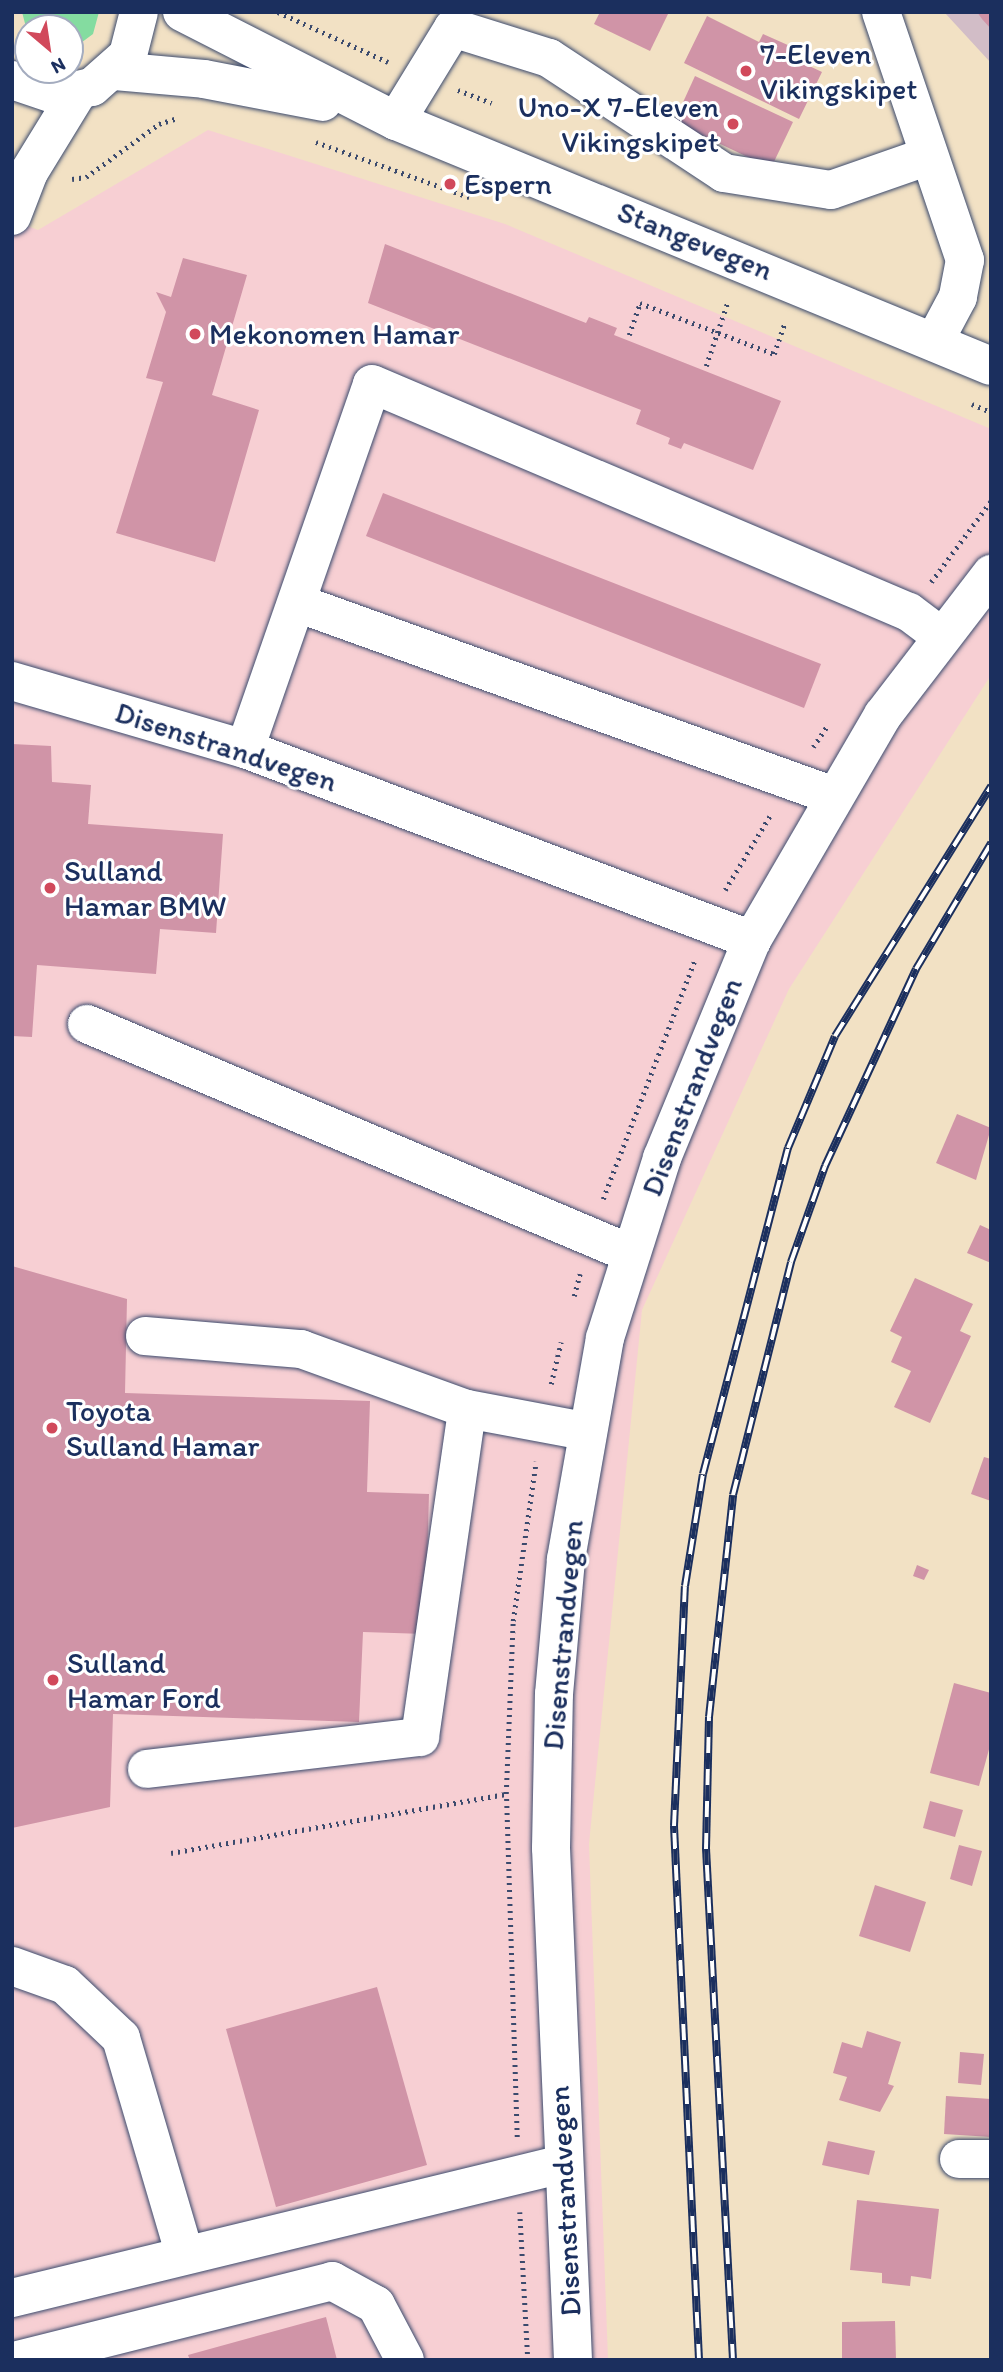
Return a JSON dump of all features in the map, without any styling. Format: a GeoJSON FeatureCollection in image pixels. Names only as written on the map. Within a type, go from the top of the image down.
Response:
{"type":"FeatureCollection","features":[{"type":"Feature","properties":{"kind":"street"},"geometry":{"type":"LineString","coordinates":[[12,216],[29,172],[78,92],[115,71],[136,35],[139,12]]}},
{"type":"Feature","properties":{"kind":"street","name":"Stangevegen"},"geometry":{"type":"LineString","coordinates":[[182,12],[396,121],[991,366]]}},
{"type":"Feature","properties":{"kind":"street"},"geometry":{"type":"LineString","coordinates":[[881,12],[926,157],[965,260],[958,297],[934,342]]}},
{"type":"Feature","properties":{"kind":"street"},"geometry":{"type":"LineString","coordinates":[[396,121],[453,28],[549,58],[724,173],[831,190],[926,157]]}},
{"type":"Feature","properties":{"kind":"street","name":"Stangevegen"},"geometry":{"type":"LineString","coordinates":[[115,71],[241,85],[396,121]]}},
{"type":"Feature","properties":{"kind":"street"},"geometry":{"type":"LineString","coordinates":[[12,80],[33,91],[78,92]]}},
{"type":"Feature","properties":{"kind":"street"},"geometry":{"type":"LineString","coordinates":[[245,749],[300,604],[372,384],[909,612],[940,635]]}},
{"type":"Feature","properties":{"kind":"street","name":"Disenstrandvegen"},"geometry":{"type":"LineString","coordinates":[[573,2360],[551,1848],[554,1693],[586,1431],[629,1253],[703,1046],[752,940],[831,795],[940,635],[991,574]]}},
{"type":"Feature","properties":{"kind":"street"},"geometry":{"type":"LineString","coordinates":[[300,604],[831,795]]}},
{"type":"Feature","properties":{"kind":"street","name":"Disenstrandvegen"},"geometry":{"type":"LineString","coordinates":[[12,681],[245,749],[752,940]]}},
{"type":"Feature","properties":{"kind":"street"},"geometry":{"type":"LineString","coordinates":[[87,1024],[629,1253]]}},
{"type":"Feature","properties":{"kind":"street"},"geometry":{"type":"LineString","coordinates":[[145,1336],[301,1349],[467,1409],[586,1431]]}},
{"type":"Feature","properties":{"kind":"street"},"geometry":{"type":"LineString","coordinates":[[147,1769],[420,1737],[467,1409]]}},
{"type":"Feature","properties":{"kind":"street"},"geometry":{"type":"LineString","coordinates":[[12,1966],[65,1985],[121,2038],[185,2255]]}},
{"type":"Feature","properties":{"kind":"street"},"geometry":{"type":"LineString","coordinates":[[12,2298],[563,2164]]}},
{"type":"Feature","properties":{"kind":"street"},"geometry":{"type":"LineString","coordinates":[[18,2360],[119,2347],[332,2281],[376,2305],[405,2360]]}},
{"type":"Feature","properties":{"kind":"path"},"geometry":{"type":"LineString","coordinates":[[63,181],[86,177],[159,124],[191,115]]}},
{"type":"Feature","properties":{"kind":"path"},"geometry":{"type":"LineString","coordinates":[[302,137],[484,201]]}},
{"type":"Feature","properties":{"kind":"path"},"geometry":{"type":"LineString","coordinates":[[715,296],[739,306]]}},
{"type":"Feature","properties":{"kind":"path"},"geometry":{"type":"LineString","coordinates":[[706,366],[728,301]]}},
{"type":"Feature","properties":{"kind":"path"},"geometry":{"type":"LineString","coordinates":[[629,335],[640,303],[774,354],[784,325]]}},
{"type":"Feature","properties":{"kind":"path"},"geometry":{"type":"LineString","coordinates":[[773,320],[796,330]]}},
{"type":"Feature","properties":{"kind":"path"},"geometry":{"type":"LineString","coordinates":[[959,398],[991,412]]}},
{"type":"Feature","properties":{"kind":"path"},"geometry":{"type":"LineString","coordinates":[[171,1853],[506,1794]]}},
{"type":"Feature","properties":{"kind":"shaded area"},"geometry":{"type":"Polygon","coordinates":[[[991,12],[991,63],[945,13],[991,12]]]}},
{"type":"Feature","properties":{"kind":"shaded area"},"geometry":{"type":"Polygon","coordinates":[[[208,130],[505,224],[991,429],[991,675],[789,989],[642,1310],[589,1844],[608,2360],[12,2360],[12,220],[38,230],[208,130]]]}},
{"type":"Feature","properties":{"kind":"green space"},"geometry":{"type":"Polygon","coordinates":[[[99,12],[93,34],[84,41],[84,14],[23,14],[99,12]]]}},
{"type":"Feature","properties":{"kind":"building"},"geometry":{"type":"Polygon","coordinates":[[[600,12],[668,14],[650,51],[594,24],[600,12]]]}},
{"type":"Feature","properties":{"kind":"building"},"geometry":{"type":"Polygon","coordinates":[[[977,12],[991,12],[991,29],[982,19],[977,12]]]}},
{"type":"Feature","properties":{"kind":"building"},"geometry":{"type":"Polygon","coordinates":[[[707,16],[759,42],[763,34],[790,46],[786,55],[822,72],[799,119],[684,63],[707,16]]]}},
{"type":"Feature","properties":{"kind":"building"},"geometry":{"type":"Polygon","coordinates":[[[695,76],[793,122],[771,168],[674,122],[695,76]]]}},
{"type":"Feature","properties":{"kind":"building"},"geometry":{"type":"Polygon","coordinates":[[[385,244],[586,323],[589,317],[617,328],[614,335],[781,401],[753,470],[684,443],[681,449],[668,444],[670,438],[636,424],[641,410],[368,303],[385,244]]]}},
{"type":"Feature","properties":{"kind":"building"},"geometry":{"type":"Polygon","coordinates":[[[183,258],[247,275],[212,395],[259,410],[215,562],[116,533],[163,382],[146,378],[166,312],[156,292],[171,297],[183,258]]]}},
{"type":"Feature","properties":{"kind":"building"},"geometry":{"type":"Polygon","coordinates":[[[383,493],[821,664],[804,708],[366,536],[383,493]]]}},
{"type":"Feature","properties":{"kind":"building"},"geometry":{"type":"Polygon","coordinates":[[[12,744],[51,746],[52,782],[91,785],[88,824],[223,834],[216,933],[160,929],[156,974],[37,965],[32,1037],[12,1036],[12,744]]]}},
{"type":"Feature","properties":{"kind":"building"},"geometry":{"type":"Polygon","coordinates":[[[957,1114],[991,1128],[976,1180],[936,1163],[957,1114]]]}},
{"type":"Feature","properties":{"kind":"building"},"geometry":{"type":"Polygon","coordinates":[[[980,1225],[991,1230],[991,1263],[967,1253],[980,1225]]]}},
{"type":"Feature","properties":{"kind":"building"},"geometry":{"type":"Polygon","coordinates":[[[12,1266],[127,1299],[125,1393],[370,1401],[367,1492],[429,1494],[425,1634],[363,1632],[359,1722],[113,1714],[110,1807],[12,1828],[12,1266]]]}},
{"type":"Feature","properties":{"kind":"building"},"geometry":{"type":"Polygon","coordinates":[[[915,1278],[973,1304],[960,1331],[971,1336],[930,1423],[894,1407],[911,1371],[891,1362],[902,1337],[890,1331],[915,1278]]]}},
{"type":"Feature","properties":{"kind":"building"},"geometry":{"type":"Polygon","coordinates":[[[984,1457],[991,1459],[991,1501],[971,1494],[984,1457]]]}},
{"type":"Feature","properties":{"kind":"building"},"geometry":{"type":"Polygon","coordinates":[[[917,1565],[929,1570],[924,1580],[913,1576],[917,1565]]]}},
{"type":"Feature","properties":{"kind":"building"},"geometry":{"type":"Polygon","coordinates":[[[954,1683],[991,1693],[991,1742],[979,1786],[930,1773],[954,1683]]]}},
{"type":"Feature","properties":{"kind":"building"},"geometry":{"type":"Polygon","coordinates":[[[930,1801],[963,1810],[955,1837],[923,1828],[930,1801]]]}},
{"type":"Feature","properties":{"kind":"building"},"geometry":{"type":"Polygon","coordinates":[[[959,1845],[982,1851],[972,1886],[950,1879],[959,1845]]]}},
{"type":"Feature","properties":{"kind":"building"},"geometry":{"type":"Polygon","coordinates":[[[875,1885],[926,1902],[910,1952],[859,1936],[875,1885]]]}},
{"type":"Feature","properties":{"kind":"building"},"geometry":{"type":"Polygon","coordinates":[[[377,1987],[427,2165],[276,2207],[226,2029],[377,1987]]]}},
{"type":"Feature","properties":{"kind":"building"},"geometry":{"type":"Polygon","coordinates":[[[867,2031],[901,2042],[888,2084],[894,2086],[880,2112],[839,2100],[847,2077],[833,2073],[842,2042],[862,2048],[867,2031]]]}},
{"type":"Feature","properties":{"kind":"building"},"geometry":{"type":"Polygon","coordinates":[[[960,2052],[984,2054],[981,2085],[958,2083],[960,2052]]]}},
{"type":"Feature","properties":{"kind":"building"},"geometry":{"type":"Polygon","coordinates":[[[946,2096],[991,2099],[991,2137],[944,2134],[946,2096]]]}},
{"type":"Feature","properties":{"kind":"building"},"geometry":{"type":"Polygon","coordinates":[[[828,2141],[875,2151],[869,2175],[822,2165],[828,2141]]]}},
{"type":"Feature","properties":{"kind":"building"},"geometry":{"type":"Polygon","coordinates":[[[857,2200],[939,2209],[931,2279],[911,2276],[910,2286],[882,2283],[882,2273],[850,2270],[857,2200]]]}},
{"type":"Feature","properties":{"kind":"building"},"geometry":{"type":"Polygon","coordinates":[[[326,2317],[337,2360],[190,2360],[188,2355],[326,2317]]]}},
{"type":"Feature","properties":{"kind":"building"},"geometry":{"type":"Polygon","coordinates":[[[895,2321],[896,2360],[842,2360],[842,2322],[895,2321]]]}},
{"type":"Feature","properties":{"kind":"railway"},"geometry":{"type":"LineString","coordinates":[[699,2360],[674,1826],[685,1586],[703,1474],[788,1148],[835,1036],[991,786]]}},
{"type":"Feature","properties":{"kind":"railway"},"geometry":{"type":"LineString","coordinates":[[733,2360],[706,1849],[709,1717],[733,1495],[791,1262],[825,1166],[916,969],[991,843]]}},
{"type":"Feature","properties":{"kind":"place","name":"7-Eleven Vikingskipet"},"geometry":{"type":"Point","coordinates":[746,71]}},
{"type":"Feature","properties":{"kind":"place","name":"Uno-X 7-Eleven Vikingskipet"},"geometry":{"type":"Point","coordinates":[733,124]}},
{"type":"Feature","properties":{"kind":"place","name":"Espern"},"geometry":{"type":"Point","coordinates":[450,184]}},
{"type":"Feature","properties":{"kind":"place","name":"Mekonomen Hamar"},"geometry":{"type":"Point","coordinates":[195,334]}},
{"type":"Feature","properties":{"kind":"place","name":"Sulland Hamar BMW"},"geometry":{"type":"Point","coordinates":[50,888]}},
{"type":"Feature","properties":{"kind":"place","name":"Toyota Sulland Hamar"},"geometry":{"type":"Point","coordinates":[52,1428]}},
{"type":"Feature","properties":{"kind":"place","name":"Sulland Hamar Ford"},"geometry":{"type":"Point","coordinates":[53,1680]}}]}
